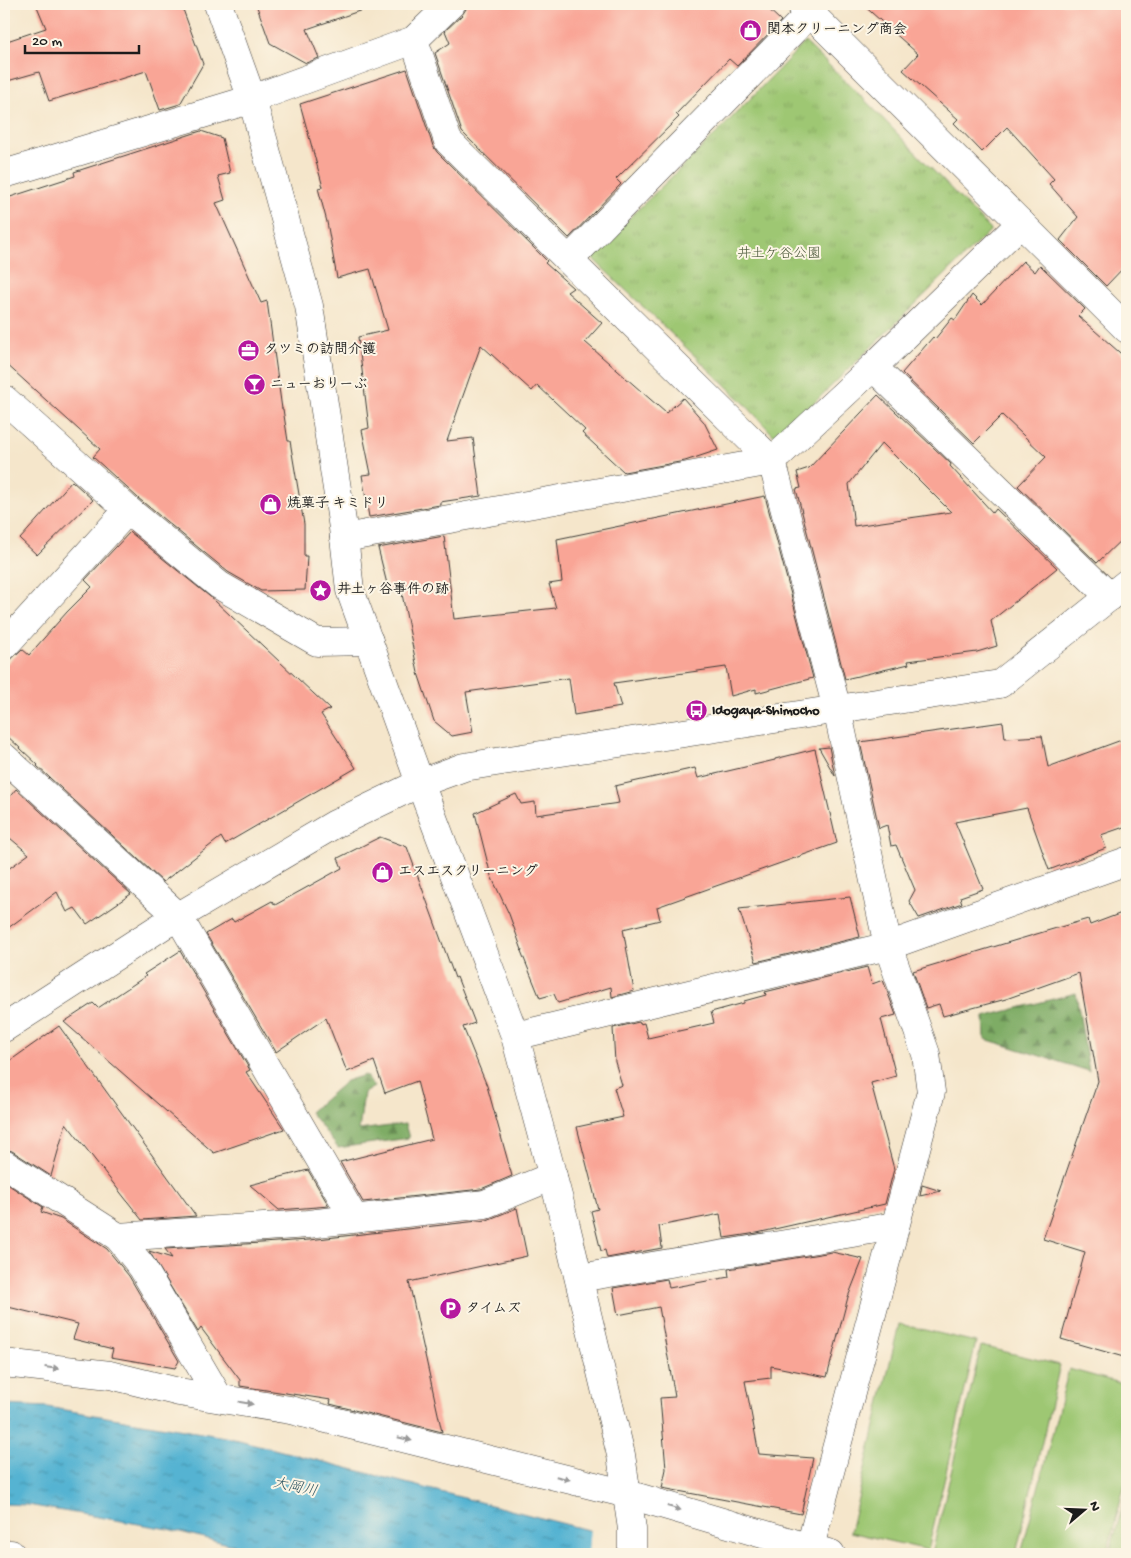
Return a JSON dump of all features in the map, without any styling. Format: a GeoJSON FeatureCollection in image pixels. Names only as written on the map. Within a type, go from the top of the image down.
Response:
{"type":"FeatureCollection","features":[{"type":"Feature","properties":{"kind":"street"},"geometry":{"type":"LineString","coordinates":[[218,4],[252,99],[309,306],[350,590],[515,1036],[579,1278],[621,1455],[628,1494],[632,1542]]}},
{"type":"Feature","properties":{"kind":"street"},"geometry":{"type":"LineString","coordinates":[[4,174],[252,99],[414,40],[451,4]]}},
{"type":"Feature","properties":{"kind":"street"},"geometry":{"type":"LineString","coordinates":[[569,260],[806,8],[1127,329]]}},
{"type":"Feature","properties":{"kind":"street"},"geometry":{"type":"LineString","coordinates":[[4,1363],[110,1376],[179,1392],[290,1410],[628,1494],[820,1551],[895,1226],[930,1092],[926,1054],[888,946],[837,709],[772,461],[448,141],[414,40]]}},
{"type":"Feature","properties":{"kind":"street"},"geometry":{"type":"LineString","coordinates":[[344,538],[772,461],[873,368],[1021,223]]}},
{"type":"Feature","properties":{"kind":"street"},"geometry":{"type":"LineString","coordinates":[[4,1028],[178,916],[335,824],[420,783],[464,767],[1000,684],[1119,590],[873,368]]}},
{"type":"Feature","properties":{"kind":"street"},"geometry":{"type":"LineString","coordinates":[[4,399],[128,510],[218,584],[317,642],[369,641]]}},
{"type":"Feature","properties":{"kind":"street"},"geometry":{"type":"LineString","coordinates":[[4,646],[128,510]]}},
{"type":"Feature","properties":{"kind":"street"},"geometry":{"type":"LineString","coordinates":[[4,757],[178,916],[354,1218]]}},
{"type":"Feature","properties":{"kind":"street"},"geometry":{"type":"LineString","coordinates":[[515,1036],[888,946],[1127,862]]}},
{"type":"Feature","properties":{"kind":"street"},"geometry":{"type":"LineString","coordinates":[[4,1164],[118,1236],[142,1267],[219,1398]]}},
{"type":"Feature","properties":{"kind":"street"},"geometry":{"type":"LineString","coordinates":[[118,1236],[298,1224],[485,1204],[553,1176]]}},
{"type":"Feature","properties":{"kind":"street"},"geometry":{"type":"LineString","coordinates":[[579,1278],[895,1226]]}},
{"type":"Feature","properties":{"kind":"street"},"geometry":{"type":"LineString","coordinates":[[4,1554],[11,1554]]}},
{"type":"Feature","properties":{"kind":"green space","name":"井土ケ谷公園"},"geometry":{"type":"Polygon","coordinates":[[[805,42],[860,95],[991,230],[777,439],[745,404],[590,256],[721,129],[805,42]]]}},
{"type":"Feature","properties":{"kind":"green space"},"geometry":{"type":"Polygon","coordinates":[[[1076,993],[1089,1071],[985,1039],[984,1017],[1076,993]]]}},
{"type":"Feature","properties":{"kind":"green space"},"geometry":{"type":"Polygon","coordinates":[[[365,1075],[374,1087],[364,1093],[359,1130],[405,1124],[409,1138],[338,1148],[310,1112],[346,1081],[365,1075]]]}},
{"type":"Feature","properties":{"kind":"green space"},"geometry":{"type":"Polygon","coordinates":[[[899,1324],[976,1342],[928,1550],[850,1532],[899,1324]]]}},
{"type":"Feature","properties":{"kind":"green space"},"geometry":{"type":"Polygon","coordinates":[[[981,1346],[1060,1365],[1016,1554],[936,1554],[932,1553],[981,1346]]]}},
{"type":"Feature","properties":{"kind":"green space"},"geometry":{"type":"Polygon","coordinates":[[[1069,1369],[1127,1385],[1127,1475],[1107,1554],[1021,1554],[1069,1369]]]}},
{"type":"Feature","properties":{"kind":"green space"},"geometry":{"type":"Polygon","coordinates":[[[1127,1491],[1127,1554],[1109,1554],[1127,1491]]]}},
{"type":"Feature","properties":{"kind":"water","name":"大岡川"},"geometry":{"type":"Polygon","coordinates":[[[4,1405],[47,1407],[231,1438],[681,1554],[269,1554],[168,1529],[28,1505],[4,1504],[4,1405]]]}},
{"type":"Feature","properties":{"kind":"pier"},"geometry":{"type":"Polygon","coordinates":[[[590,1528],[682,1552],[684,1554],[588,1554],[590,1528]]]}},
{"type":"Feature","properties":{"kind":"building"},"geometry":{"type":"Polygon","coordinates":[[[36,4],[181,4],[203,64],[180,104],[160,110],[146,71],[49,101],[39,72],[4,82],[4,42],[46,28],[36,4]]]}},
{"type":"Feature","properties":{"kind":"building"},"geometry":{"type":"Polygon","coordinates":[[[256,4],[364,4],[365,9],[307,29],[319,58],[306,63],[270,43],[256,4]]]}},
{"type":"Feature","properties":{"kind":"building"},"geometry":{"type":"Polygon","coordinates":[[[466,4],[763,4],[781,21],[737,66],[729,59],[676,114],[679,117],[616,179],[621,184],[569,238],[462,132],[435,53],[450,43],[445,31],[462,15],[466,9],[466,4]]]}},
{"type":"Feature","properties":{"kind":"building"},"geometry":{"type":"Polygon","coordinates":[[[862,4],[1127,4],[1127,264],[1106,286],[1060,240],[1078,217],[1049,184],[1054,179],[1007,127],[982,152],[954,123],[958,119],[903,70],[918,54],[862,4]]]}},
{"type":"Feature","properties":{"kind":"building"},"geometry":{"type":"Polygon","coordinates":[[[407,69],[433,146],[437,152],[547,261],[545,263],[573,288],[567,292],[602,323],[585,342],[666,413],[683,398],[704,422],[718,450],[685,461],[624,472],[582,433],[585,430],[537,385],[532,391],[481,345],[447,441],[473,438],[481,496],[440,502],[440,505],[369,517],[362,475],[371,474],[362,430],[369,428],[358,337],[388,330],[370,269],[337,278],[327,222],[318,188],[323,187],[300,104],[407,69]]]}},
{"type":"Feature","properties":{"kind":"building"},"geometry":{"type":"Polygon","coordinates":[[[201,131],[222,138],[230,173],[218,176],[225,200],[216,203],[261,303],[267,301],[282,409],[288,441],[290,441],[304,524],[304,556],[307,556],[305,590],[261,591],[228,572],[138,498],[93,457],[100,449],[4,362],[4,199],[75,176],[74,172],[201,131]]]}},
{"type":"Feature","properties":{"kind":"building"},"geometry":{"type":"Polygon","coordinates":[[[1023,261],[1035,272],[1040,265],[1085,309],[1078,316],[1127,359],[1127,534],[1097,563],[1018,486],[1046,457],[1002,415],[974,443],[902,373],[933,337],[935,339],[952,318],[955,320],[972,295],[982,305],[1023,261]]]}},
{"type":"Feature","properties":{"kind":"building"},"geometry":{"type":"Polygon","coordinates":[[[878,395],[951,464],[950,466],[993,513],[996,509],[1057,568],[991,621],[997,646],[977,652],[908,661],[909,664],[845,679],[796,489],[801,488],[797,472],[809,468],[878,395]],[[882,443],[849,484],[854,526],[951,512],[882,443]]]}},
{"type":"Feature","properties":{"kind":"building"},"geometry":{"type":"Polygon","coordinates":[[[72,481],[93,500],[37,555],[20,539],[72,481]]]}},
{"type":"Feature","properties":{"kind":"building"},"geometry":{"type":"Polygon","coordinates":[[[765,496],[813,678],[756,693],[756,689],[731,696],[726,667],[614,683],[621,707],[574,715],[569,678],[466,692],[473,732],[452,736],[434,721],[418,673],[401,589],[389,592],[378,548],[444,536],[454,619],[556,608],[549,584],[562,582],[557,539],[765,496]]]}},
{"type":"Feature","properties":{"kind":"building"},"geometry":{"type":"Polygon","coordinates":[[[130,532],[214,600],[330,709],[321,714],[356,768],[225,844],[221,837],[163,882],[37,766],[4,733],[4,666],[22,649],[29,655],[92,587],[85,580],[130,532]]]}},
{"type":"Feature","properties":{"kind":"building"},"geometry":{"type":"Polygon","coordinates":[[[1003,722],[1005,738],[1042,736],[1048,767],[1127,738],[1127,826],[1101,835],[1106,848],[1049,870],[1027,808],[955,822],[983,889],[960,897],[962,903],[919,918],[909,901],[915,890],[896,845],[891,846],[887,825],[879,828],[860,742],[1003,722]]]}},
{"type":"Feature","properties":{"kind":"building"},"geometry":{"type":"Polygon","coordinates":[[[829,747],[835,776],[819,748],[829,747]]]}},
{"type":"Feature","properties":{"kind":"building"},"geometry":{"type":"Polygon","coordinates":[[[815,749],[837,843],[657,907],[660,920],[623,929],[634,991],[612,997],[611,987],[558,1003],[554,994],[540,998],[521,951],[509,914],[491,876],[475,813],[516,794],[521,804],[535,802],[536,815],[619,803],[615,786],[695,768],[698,778],[815,749]]]}},
{"type":"Feature","properties":{"kind":"building"},"geometry":{"type":"Polygon","coordinates":[[[16,789],[131,894],[87,924],[75,908],[67,912],[57,892],[4,931],[4,872],[29,854],[4,833],[4,804],[16,789]]]}},
{"type":"Feature","properties":{"kind":"building"},"geometry":{"type":"Polygon","coordinates":[[[380,837],[407,847],[455,978],[457,977],[475,1023],[463,1027],[487,1086],[512,1176],[481,1189],[363,1202],[340,1162],[432,1139],[417,1081],[385,1093],[374,1061],[347,1072],[326,1018],[276,1052],[206,934],[232,919],[234,922],[272,901],[275,905],[342,868],[338,858],[380,837]]]}},
{"type":"Feature","properties":{"kind":"building"},"geometry":{"type":"Polygon","coordinates":[[[850,897],[860,937],[756,962],[739,909],[850,897]]]}},
{"type":"Feature","properties":{"kind":"building"},"geometry":{"type":"Polygon","coordinates":[[[1127,911],[1127,1358],[1061,1339],[1085,1252],[1043,1239],[1098,1081],[1079,973],[1006,999],[943,1016],[939,1004],[926,1008],[913,971],[1088,919],[1090,925],[1127,911]]]}},
{"type":"Feature","properties":{"kind":"building"},"geometry":{"type":"Polygon","coordinates":[[[180,951],[250,1070],[246,1072],[284,1129],[214,1153],[64,1022],[93,1003],[98,1008],[146,976],[144,974],[180,951]]]}},
{"type":"Feature","properties":{"kind":"building"},"geometry":{"type":"Polygon","coordinates":[[[867,967],[872,984],[883,980],[896,1015],[881,1019],[896,1076],[871,1083],[894,1169],[885,1204],[757,1233],[724,1238],[720,1214],[659,1226],[662,1248],[607,1258],[605,1250],[601,1251],[591,1211],[598,1209],[577,1127],[623,1117],[614,1088],[622,1085],[615,1062],[613,1028],[639,1022],[640,1024],[644,1023],[648,1038],[714,1023],[711,1012],[766,995],[765,992],[867,967]]]}},
{"type":"Feature","properties":{"kind":"building"},"geometry":{"type":"Polygon","coordinates":[[[59,1026],[196,1216],[142,1220],[66,1123],[51,1176],[12,1151],[4,1149],[4,1065],[59,1026]]]}},
{"type":"Feature","properties":{"kind":"building"},"geometry":{"type":"Polygon","coordinates":[[[308,1170],[329,1206],[279,1210],[250,1185],[308,1170]]]}},
{"type":"Feature","properties":{"kind":"building"},"geometry":{"type":"Polygon","coordinates":[[[4,1182],[43,1207],[41,1212],[61,1219],[107,1249],[129,1276],[179,1361],[175,1368],[111,1357],[113,1349],[73,1339],[78,1324],[4,1306],[4,1182]]]}},
{"type":"Feature","properties":{"kind":"building"},"geometry":{"type":"Polygon","coordinates":[[[922,1185],[941,1191],[920,1196],[922,1185]]]}},
{"type":"Feature","properties":{"kind":"building"},"geometry":{"type":"Polygon","coordinates":[[[517,1208],[527,1256],[409,1282],[442,1432],[330,1404],[331,1400],[240,1386],[240,1380],[201,1328],[198,1332],[149,1251],[172,1258],[165,1249],[309,1240],[487,1220],[517,1208]]]}},
{"type":"Feature","properties":{"kind":"building"},"geometry":{"type":"Polygon","coordinates":[[[832,1252],[863,1259],[848,1297],[827,1377],[771,1366],[771,1378],[745,1381],[759,1454],[813,1458],[801,1514],[662,1488],[666,1469],[660,1398],[675,1397],[659,1307],[618,1315],[613,1288],[667,1279],[669,1288],[729,1277],[728,1269],[832,1252]]]}},
{"type":"Feature","properties":{"kind":"place","name":"関本クリーニング商会"},"geometry":{"type":"Point","coordinates":[751,30]}},
{"type":"Feature","properties":{"kind":"place","name":"タツミの訪問介護"},"geometry":{"type":"Point","coordinates":[248,350]}},
{"type":"Feature","properties":{"kind":"place","name":"ニューおりーぶ"},"geometry":{"type":"Point","coordinates":[254,385]}},
{"type":"Feature","properties":{"kind":"place","name":"焼菓子 キミドリ"},"geometry":{"type":"Point","coordinates":[271,504]}},
{"type":"Feature","properties":{"kind":"place","name":"井土ヶ谷事件の跡"},"geometry":{"type":"Point","coordinates":[321,590]}},
{"type":"Feature","properties":{"kind":"place","name":"Idogaya-Shimocho"},"geometry":{"type":"Point","coordinates":[696,711]}},
{"type":"Feature","properties":{"kind":"place","name":"エスエスクリーニング"},"geometry":{"type":"Point","coordinates":[382,872]}},
{"type":"Feature","properties":{"kind":"place","name":"タイムズ"},"geometry":{"type":"Point","coordinates":[450,1309]}}]}
